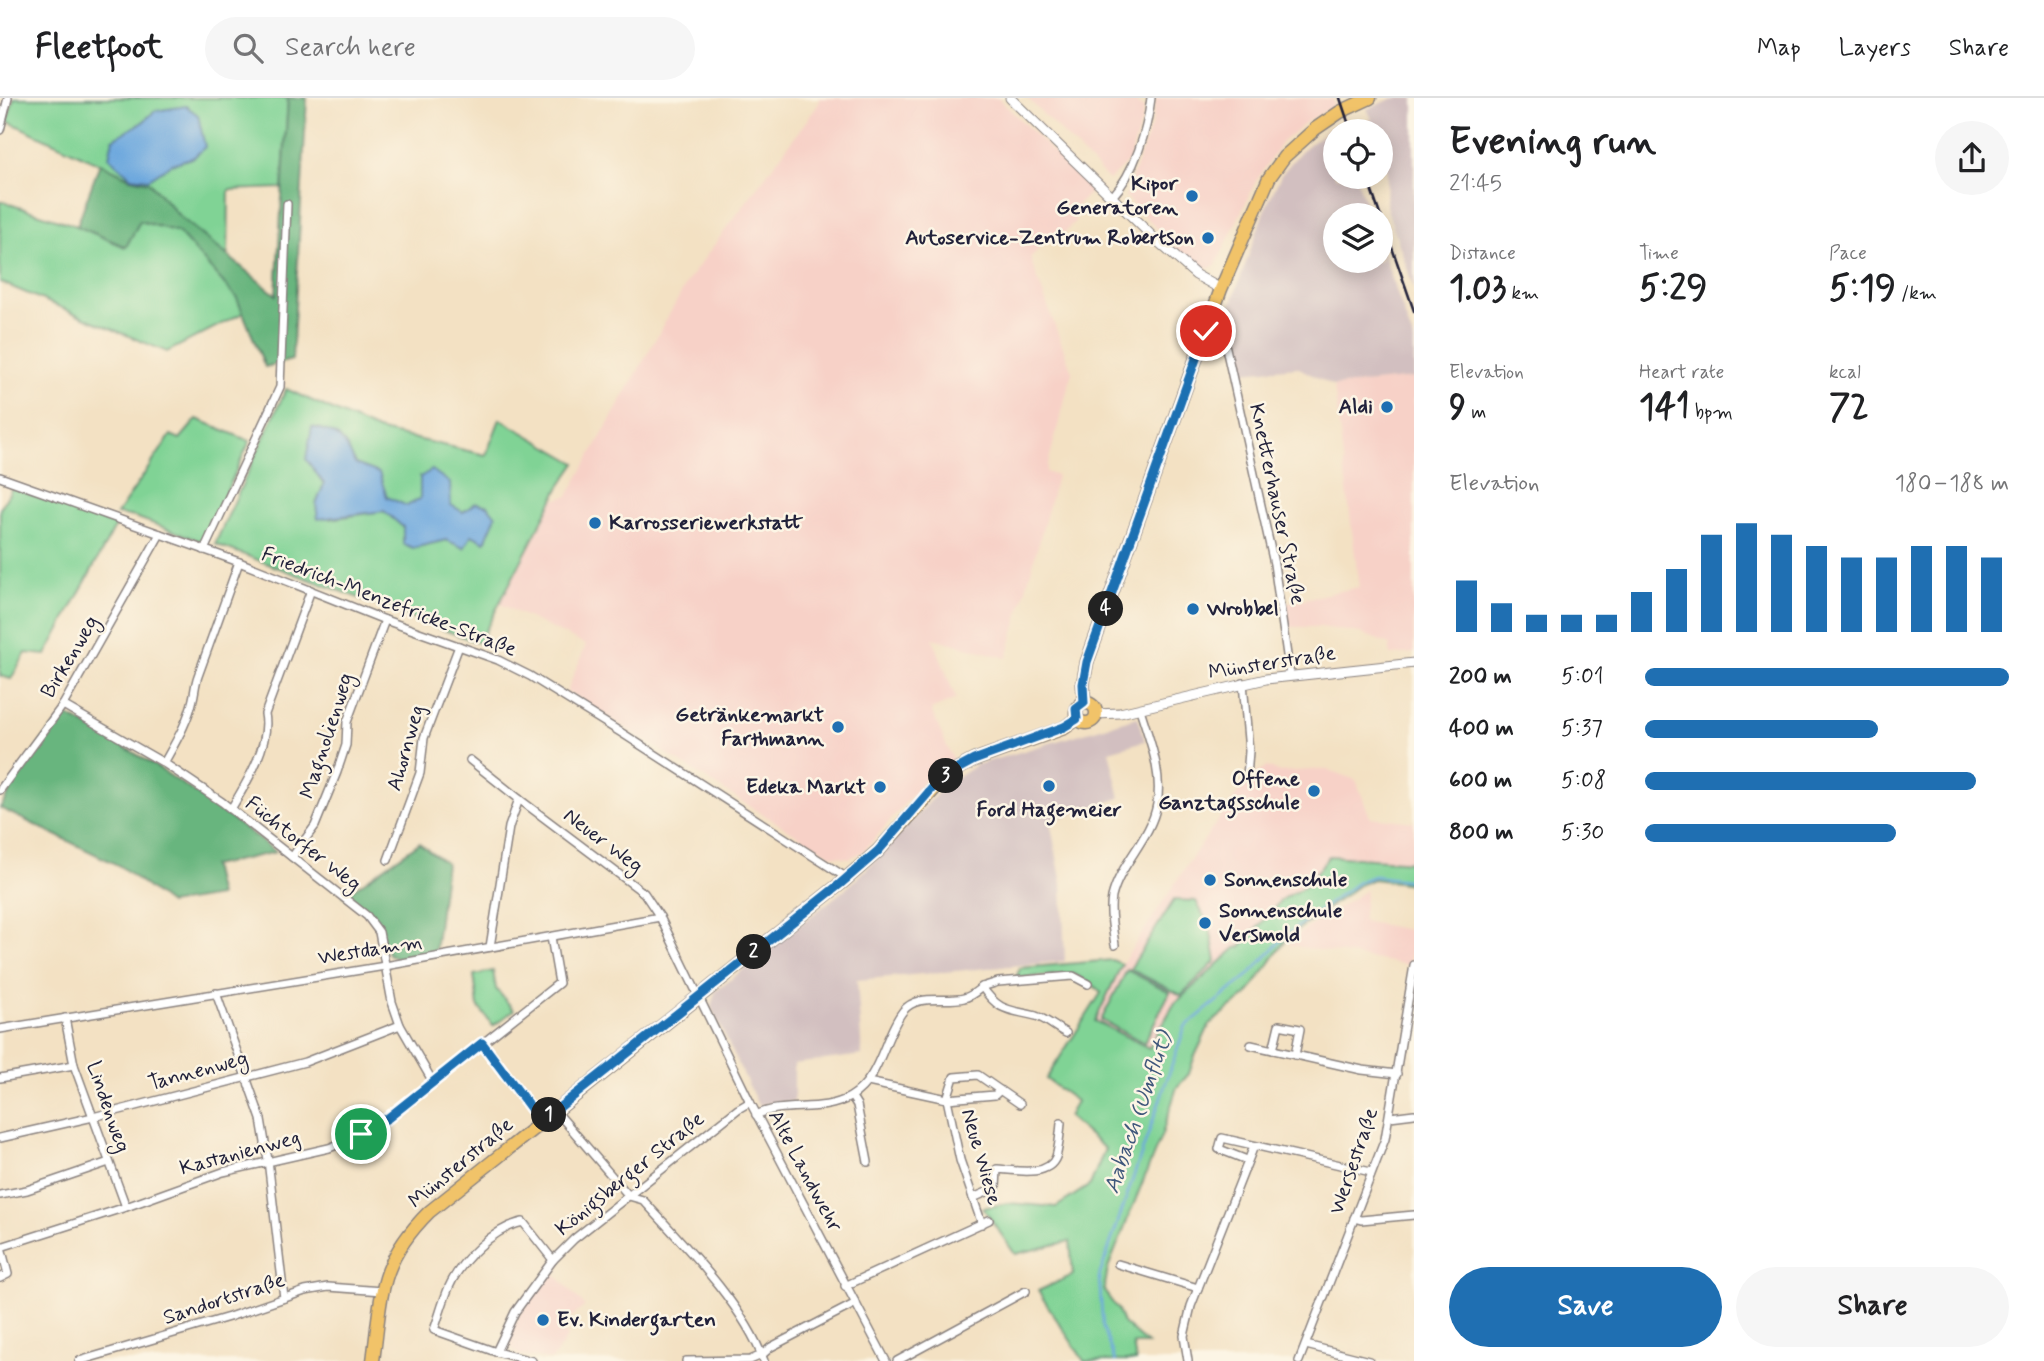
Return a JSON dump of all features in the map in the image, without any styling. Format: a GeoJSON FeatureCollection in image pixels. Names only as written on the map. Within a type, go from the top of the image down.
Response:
{"type":"FeatureCollection","features":[{"type":"Feature","properties":{"kind":"main road"},"geometry":{"type":"LineString","coordinates":[[1084,703],[1083,684],[1087,662],[1221,289],[1265,185],[1278,164],[1324,122],[1370,98]]}},
{"type":"Feature","properties":{"kind":"main road"},"geometry":{"type":"LineString","coordinates":[[1084,703],[1093,706],[1096,714],[1088,723],[1077,719],[1076,709],[1084,703]]}},
{"type":"Feature","properties":{"kind":"main road","name":"Münsterstraße"},"geometry":{"type":"LineString","coordinates":[[373,1361],[382,1292],[390,1263],[419,1223],[555,1110],[847,878],[878,851],[935,785],[948,774],[974,760],[1064,727],[1077,719]]}},
{"type":"Feature","properties":{"kind":"street"},"geometry":{"type":"LineString","coordinates":[[0,131],[8,98]]}},
{"type":"Feature","properties":{"kind":"street"},"geometry":{"type":"LineString","coordinates":[[1010,98],[1196,275],[1221,289]]}},
{"type":"Feature","properties":{"kind":"street"},"geometry":{"type":"LineString","coordinates":[[1112,197],[1125,180],[1148,122],[1151,98]]}},
{"type":"Feature","properties":{"kind":"street"},"geometry":{"type":"LineString","coordinates":[[204,550],[280,387],[287,204]]}},
{"type":"Feature","properties":{"kind":"street","name":"Knetterhauser Straße"},"geometry":{"type":"LineString","coordinates":[[1224,339],[1274,564],[1290,676]]}},
{"type":"Feature","properties":{"kind":"street","name":"Friedrich-Menzefricke-Straße"},"geometry":{"type":"LineString","coordinates":[[0,477],[239,562],[385,620],[498,660],[530,676],[847,878]]}},
{"type":"Feature","properties":{"kind":"street","name":"Birkenweg"},"geometry":{"type":"LineString","coordinates":[[0,790],[63,705],[160,534]]}},
{"type":"Feature","properties":{"kind":"street"},"geometry":{"type":"LineString","coordinates":[[164,763],[183,729],[194,698],[194,688],[239,562]]}},
{"type":"Feature","properties":{"kind":"street"},"geometry":{"type":"LineString","coordinates":[[231,809],[252,772],[268,726],[265,714],[311,590]]}},
{"type":"Feature","properties":{"kind":"street","name":"Magnolienweg"},"geometry":{"type":"LineString","coordinates":[[292,857],[315,826],[337,772],[346,745],[347,722],[385,620]]}},
{"type":"Feature","properties":{"kind":"street","name":"Ahornweg"},"geometry":{"type":"LineString","coordinates":[[388,860],[420,773],[424,738],[459,646]]}},
{"type":"Feature","properties":{"kind":"street","name":"Münsterstraße"},"geometry":{"type":"LineString","coordinates":[[1096,714],[1140,709],[1243,682],[1414,663]]}},
{"type":"Feature","properties":{"kind":"street"},"geometry":{"type":"LineString","coordinates":[[1243,682],[1250,751],[1247,777]]}},
{"type":"Feature","properties":{"kind":"street","name":"Füchtorfer Weg"},"geometry":{"type":"LineString","coordinates":[[63,705],[164,763],[231,809],[367,916],[379,932],[392,1002],[400,1025],[433,1082]]}},
{"type":"Feature","properties":{"kind":"street"},"geometry":{"type":"LineString","coordinates":[[1115,945],[1111,919],[1112,898],[1117,883],[1149,831],[1157,806],[1158,771],[1140,709]]}},
{"type":"Feature","properties":{"kind":"street","name":"Neuer Weg"},"geometry":{"type":"LineString","coordinates":[[470,760],[644,893],[660,917]]}},
{"type":"Feature","properties":{"kind":"street"},"geometry":{"type":"LineString","coordinates":[[490,947],[509,827],[519,799]]}},
{"type":"Feature","properties":{"kind":"street"},"geometry":{"type":"LineString","coordinates":[[660,917],[699,995]]}},
{"type":"Feature","properties":{"kind":"street","name":"Westdamm"},"geometry":{"type":"LineString","coordinates":[[0,1029],[385,966],[660,917]]}},
{"type":"Feature","properties":{"kind":"street","name":"Kastanienweg"},"geometry":{"type":"LineString","coordinates":[[0,1278],[8,1275],[1,1245],[126,1207],[223,1172],[329,1148],[357,1137],[388,1118],[559,983],[551,937]]}},
{"type":"Feature","properties":{"kind":"street","name":"Wersestraße"},"geometry":{"type":"LineString","coordinates":[[1299,1361],[1385,1139],[1414,965]]}},
{"type":"Feature","properties":{"kind":"street"},"geometry":{"type":"LineString","coordinates":[[756,1115],[768,1110],[821,1107],[852,1097],[868,1082],[903,1010],[915,1001],[965,998],[982,987],[998,982],[1073,976],[1088,984]]}},
{"type":"Feature","properties":{"kind":"street"},"geometry":{"type":"LineString","coordinates":[[982,987],[991,1000],[1012,1013],[1038,1017],[1066,1033]]}},
{"type":"Feature","properties":{"kind":"street"},"geometry":{"type":"LineString","coordinates":[[216,993],[261,1119],[284,1298]]}},
{"type":"Feature","properties":{"kind":"street","name":"Alte Landwehr"},"geometry":{"type":"LineString","coordinates":[[699,995],[756,1115],[886,1361]]}},
{"type":"Feature","properties":{"kind":"street","name":"Lindenweg"},"geometry":{"type":"LineString","coordinates":[[65,1018],[74,1065],[126,1207]]}},
{"type":"Feature","properties":{"kind":"street","name":"Tannenweg"},"geometry":{"type":"LineString","coordinates":[[0,1138],[93,1117],[304,1062],[400,1025]]}},
{"type":"Feature","properties":{"kind":"street"},"geometry":{"type":"LineString","coordinates":[[1273,1051],[1279,1025],[1300,1029],[1295,1055]]}},
{"type":"Feature","properties":{"kind":"street"},"geometry":{"type":"LineString","coordinates":[[482,1043],[541,1122]]}},
{"type":"Feature","properties":{"kind":"street"},"geometry":{"type":"LineString","coordinates":[[1251,1045],[1362,1070],[1397,1074]]}},
{"type":"Feature","properties":{"kind":"street"},"geometry":{"type":"LineString","coordinates":[[0,1078],[74,1065]]}},
{"type":"Feature","properties":{"kind":"street","name":"Neue Wiese"},"geometry":{"type":"LineString","coordinates":[[845,1286],[986,1222],[973,1199],[960,1160],[947,1099],[954,1077],[978,1075],[1020,1104]]}},
{"type":"Feature","properties":{"kind":"street","name":"Neue Wiese"},"geometry":{"type":"LineString","coordinates":[[868,1082],[947,1099],[995,1095],[1000,1090]]}},
{"type":"Feature","properties":{"kind":"street"},"geometry":{"type":"LineString","coordinates":[[852,1097],[858,1105],[868,1161]]}},
{"type":"Feature","properties":{"kind":"street","name":"Königsberger Straße"},"geometry":{"type":"LineString","coordinates":[[496,1352],[515,1312],[553,1260],[574,1239],[750,1102]]}},
{"type":"Feature","properties":{"kind":"street"},"geometry":{"type":"LineString","coordinates":[[555,1110],[629,1196],[643,1199],[722,1292],[755,1338],[763,1358]]}},
{"type":"Feature","properties":{"kind":"street"},"geometry":{"type":"LineString","coordinates":[[1390,1117],[1414,1114]]}},
{"type":"Feature","properties":{"kind":"street"},"geometry":{"type":"LineString","coordinates":[[973,1199],[996,1188],[997,1169],[1033,1171],[1050,1165],[1055,1159],[1061,1123]]}},
{"type":"Feature","properties":{"kind":"street"},"geometry":{"type":"LineString","coordinates":[[1247,1160],[1219,1149],[1222,1138],[1371,1172]]}},
{"type":"Feature","properties":{"kind":"street"},"geometry":{"type":"LineString","coordinates":[[1188,1361],[1184,1336],[1198,1288],[1254,1146]]}},
{"type":"Feature","properties":{"kind":"street"},"geometry":{"type":"LineString","coordinates":[[0,1195],[27,1190],[109,1162]]}},
{"type":"Feature","properties":{"kind":"street"},"geometry":{"type":"LineString","coordinates":[[1354,1218],[1361,1220],[1414,1214]]}},
{"type":"Feature","properties":{"kind":"street"},"geometry":{"type":"LineString","coordinates":[[531,1361],[434,1330],[450,1284],[479,1247],[510,1225],[523,1222],[553,1260]]}},
{"type":"Feature","properties":{"kind":"street"},"geometry":{"type":"LineString","coordinates":[[1118,1264],[1198,1288]]}},
{"type":"Feature","properties":{"kind":"street","name":"Sandortstraße"},"geometry":{"type":"LineString","coordinates":[[79,1361],[328,1287],[382,1292]]}},
{"type":"Feature","properties":{"kind":"street"},"geometry":{"type":"LineString","coordinates":[[897,1361],[1026,1291]]}},
{"type":"Feature","properties":{"kind":"street"},"geometry":{"type":"LineString","coordinates":[[686,1361],[763,1358],[771,1347],[856,1303]]}},
{"type":"Feature","properties":{"kind":"street"},"geometry":{"type":"LineString","coordinates":[[1306,1345],[1369,1361]]}},
{"type":"Feature","properties":{"kind":"shaded area"},"geometry":{"type":"Polygon","coordinates":[[[819,98],[998,98],[1092,190],[1070,213],[1076,220],[1056,242],[1050,237],[1030,258],[1072,372],[1046,472],[1057,476],[1007,658],[933,638],[956,699],[931,710],[953,760],[926,779],[863,852],[849,858],[831,855],[567,691],[586,645],[500,604],[554,500],[568,496],[689,279],[818,105],[819,98]]]}},
{"type":"Feature","properties":{"kind":"shaded area"},"geometry":{"type":"Polygon","coordinates":[[[1027,98],[1130,98],[1144,108],[1129,161],[1109,180],[1027,98]]]}},
{"type":"Feature","properties":{"kind":"shaded area"},"geometry":{"type":"Polygon","coordinates":[[[1156,98],[1332,98],[1335,105],[1306,122],[1282,142],[1256,181],[1216,265],[1209,268],[1194,266],[1125,196],[1152,124],[1156,98]]]}},
{"type":"Feature","properties":{"kind":"shaded area"},"geometry":{"type":"Polygon","coordinates":[[[1394,98],[1414,98],[1414,289],[1393,227],[1393,203],[1386,203],[1386,189],[1393,189],[1393,119],[1372,119],[1367,109],[1394,98]]]}},
{"type":"Feature","properties":{"kind":"shaded area"},"geometry":{"type":"Polygon","coordinates":[[[1323,134],[1323,189],[1360,189],[1366,203],[1323,203],[1323,273],[1390,273],[1414,342],[1414,378],[1334,386],[1297,367],[1243,372],[1226,319],[1265,209],[1281,175],[1301,151],[1323,134]]]}},
{"type":"Feature","properties":{"kind":"shaded area"},"geometry":{"type":"Polygon","coordinates":[[[1414,378],[1414,653],[1391,655],[1389,644],[1360,633],[1321,627],[1289,627],[1286,603],[1359,587],[1334,386],[1414,378]]]}},
{"type":"Feature","properties":{"kind":"shaded area"},"geometry":{"type":"Polygon","coordinates":[[[1138,717],[1145,741],[1109,751],[1120,798],[1050,821],[1062,884],[1065,961],[857,980],[862,1055],[794,1064],[794,1101],[758,1105],[711,1007],[715,992],[849,886],[944,786],[976,765],[1138,717]]]}},
{"type":"Feature","properties":{"kind":"shaded area","name":"Sonnenschule Versmold"},"geometry":{"type":"Polygon","coordinates":[[[1267,767],[1279,772],[1326,769],[1356,780],[1370,817],[1414,822],[1414,862],[1329,856],[1306,886],[1282,899],[1241,947],[1174,1004],[1150,1048],[1095,1021],[1122,964],[1199,847],[1249,777],[1267,767]]]}},
{"type":"Feature","properties":{"kind":"shaded area"},"geometry":{"type":"Polygon","coordinates":[[[1366,890],[1362,921],[1414,931],[1409,965],[1289,945],[1292,938],[1366,890]]]}},
{"type":"Feature","properties":{"kind":"shaded area","name":"Ev. Kindergarten"},"geometry":{"type":"Polygon","coordinates":[[[552,1271],[585,1306],[560,1327],[568,1336],[552,1360],[518,1355],[511,1347],[509,1336],[521,1312],[552,1271]]]}},
{"type":"Feature","properties":{"kind":"green space"},"geometry":{"type":"Polygon","coordinates":[[[14,98],[288,98],[282,188],[229,190],[228,256],[180,217],[149,182],[130,178],[7,121],[14,98]],[[155,111],[143,122],[113,139],[172,164],[194,157],[155,111]]]}},
{"type":"Feature","properties":{"kind":"green space"},"geometry":{"type":"Polygon","coordinates":[[[288,98],[307,98],[292,360],[265,367],[237,298],[178,232],[140,221],[126,247],[77,226],[100,163],[130,178],[149,182],[180,217],[276,295],[288,98]]]}},
{"type":"Feature","properties":{"kind":"green space"},"geometry":{"type":"Polygon","coordinates":[[[0,201],[77,226],[125,247],[140,221],[179,232],[237,298],[243,313],[167,352],[0,282],[0,201]]]}},
{"type":"Feature","properties":{"kind":"green space"},"geometry":{"type":"Polygon","coordinates":[[[286,389],[377,430],[486,455],[500,419],[576,463],[559,488],[479,643],[215,544],[286,389]],[[312,427],[317,472],[324,484],[316,504],[330,519],[384,511],[403,527],[413,548],[446,540],[488,506],[476,503],[463,512],[450,505],[420,477],[421,499],[407,506],[386,497],[379,473],[355,464],[340,438],[312,427]]]}},
{"type":"Feature","properties":{"kind":"green space"},"geometry":{"type":"Polygon","coordinates":[[[197,419],[250,441],[203,542],[135,517],[117,514],[171,435],[180,439],[197,419]]]}},
{"type":"Feature","properties":{"kind":"green space"},"geometry":{"type":"Polygon","coordinates":[[[12,488],[116,525],[46,655],[26,653],[11,679],[0,676],[0,509],[12,488]]]}},
{"type":"Feature","properties":{"kind":"green space"},"geometry":{"type":"Polygon","coordinates":[[[66,715],[174,778],[276,852],[212,866],[219,896],[169,904],[120,866],[0,808],[38,747],[66,715]]]}},
{"type":"Feature","properties":{"kind":"green space"},"geometry":{"type":"Polygon","coordinates":[[[419,843],[446,863],[435,952],[397,958],[388,954],[373,919],[361,906],[344,896],[419,843]]]}},
{"type":"Feature","properties":{"kind":"green space"},"geometry":{"type":"Polygon","coordinates":[[[1329,856],[1414,862],[1414,884],[1373,879],[1359,885],[1288,937],[1247,995],[1210,1024],[1189,1074],[1177,1087],[1162,1134],[1108,1268],[1104,1291],[1118,1310],[1123,1323],[1147,1344],[1133,1344],[1136,1361],[1084,1361],[1038,1291],[1073,1275],[1070,1241],[1015,1254],[983,1208],[1008,1203],[1056,1207],[1090,1185],[1105,1149],[1068,1117],[1076,1101],[1046,1079],[1101,993],[1092,984],[1074,974],[1016,978],[1020,968],[1112,960],[1122,964],[1095,1021],[1149,1048],[1174,1004],[1236,948],[1241,947],[1282,899],[1306,886],[1329,856]]]}},
{"type":"Feature","properties":{"kind":"green space"},"geometry":{"type":"Polygon","coordinates":[[[1174,900],[1196,901],[1210,928],[1216,961],[1181,995],[1130,969],[1174,900]]]}},
{"type":"Feature","properties":{"kind":"green space"},"geometry":{"type":"Polygon","coordinates":[[[1127,970],[1170,992],[1144,1043],[1101,1020],[1127,970]]]}},
{"type":"Feature","properties":{"kind":"green space"},"geometry":{"type":"Polygon","coordinates":[[[493,971],[496,989],[514,1010],[493,1026],[478,1006],[474,975],[493,971]]]}},
{"type":"Feature","properties":{"kind":"water"},"geometry":{"type":"Polygon","coordinates":[[[186,106],[198,115],[205,147],[194,157],[172,164],[149,179],[131,177],[109,157],[113,139],[143,122],[155,111],[186,106]]]}},
{"type":"Feature","properties":{"kind":"water"},"geometry":{"type":"Polygon","coordinates":[[[312,427],[328,431],[340,438],[355,464],[379,473],[387,497],[407,506],[420,499],[420,477],[432,470],[450,483],[451,505],[463,512],[476,503],[488,506],[496,516],[485,542],[472,535],[464,548],[446,540],[413,548],[403,544],[403,527],[384,511],[318,519],[316,505],[324,484],[306,459],[312,427]]]}},
{"type":"Feature","properties":{"kind":"waterway","name":"Aabach (Umflut)"},"geometry":{"type":"LineString","coordinates":[[1115,1361],[1103,1328],[1099,1277],[1185,1027],[1249,975],[1286,935],[1358,882],[1374,876],[1414,881]]}},
{"type":"Feature","properties":{"kind":"railway"},"geometry":{"type":"LineString","coordinates":[[1340,98],[1347,119]]}},
{"type":"Feature","properties":{"kind":"railway"},"geometry":{"type":"LineString","coordinates":[[1371,189],[1376,203]]}},
{"type":"Feature","properties":{"kind":"railway"},"geometry":{"type":"LineString","coordinates":[[1393,251],[1414,311]]}},
{"type":"Feature","properties":{"kind":"place","name":"Kipor Generatoren"},"geometry":{"type":"Point","coordinates":[1192,196]}},
{"type":"Feature","properties":{"kind":"place","name":"Autoservice-Zentrum Robertson"},"geometry":{"type":"Point","coordinates":[1208,238]}},
{"type":"Feature","properties":{"kind":"place","name":"Aldi"},"geometry":{"type":"Point","coordinates":[1387,407]}},
{"type":"Feature","properties":{"kind":"place","name":"Karrosseriewerkstatt"},"geometry":{"type":"Point","coordinates":[595,523]}},
{"type":"Feature","properties":{"kind":"place","name":"Wrobbel"},"geometry":{"type":"Point","coordinates":[1193,609]}},
{"type":"Feature","properties":{"kind":"place","name":"Getränkemarkt Farthmann"},"geometry":{"type":"Point","coordinates":[838,727]}},
{"type":"Feature","properties":{"kind":"place","name":"Ford Hagemeier"},"geometry":{"type":"Point","coordinates":[1049,786]}},
{"type":"Feature","properties":{"kind":"place","name":"Edeka Markt"},"geometry":{"type":"Point","coordinates":[880,787]}},
{"type":"Feature","properties":{"kind":"place","name":"Offene Ganztagsschule"},"geometry":{"type":"Point","coordinates":[1314,791]}},
{"type":"Feature","properties":{"kind":"place","name":"Sonnenschule"},"geometry":{"type":"Point","coordinates":[1210,880]}},
{"type":"Feature","properties":{"kind":"place","name":"Sonnenschule Versmold"},"geometry":{"type":"Point","coordinates":[1205,923]}},
{"type":"Feature","properties":{"kind":"place","name":"Ev. Kindergarten"},"geometry":{"type":"Point","coordinates":[543,1320]}},
{"type":"Feature","properties":{"kind":"route"},"geometry":{"type":"LineString","coordinates":[[361,1134],[388,1118],[482,1043],[541,1122],[840,884],[878,851],[935,785],[948,774],[974,760],[1050,733],[1077,719],[1076,709],[1084,703],[1083,684],[1087,662],[1206,331]]}}]}
